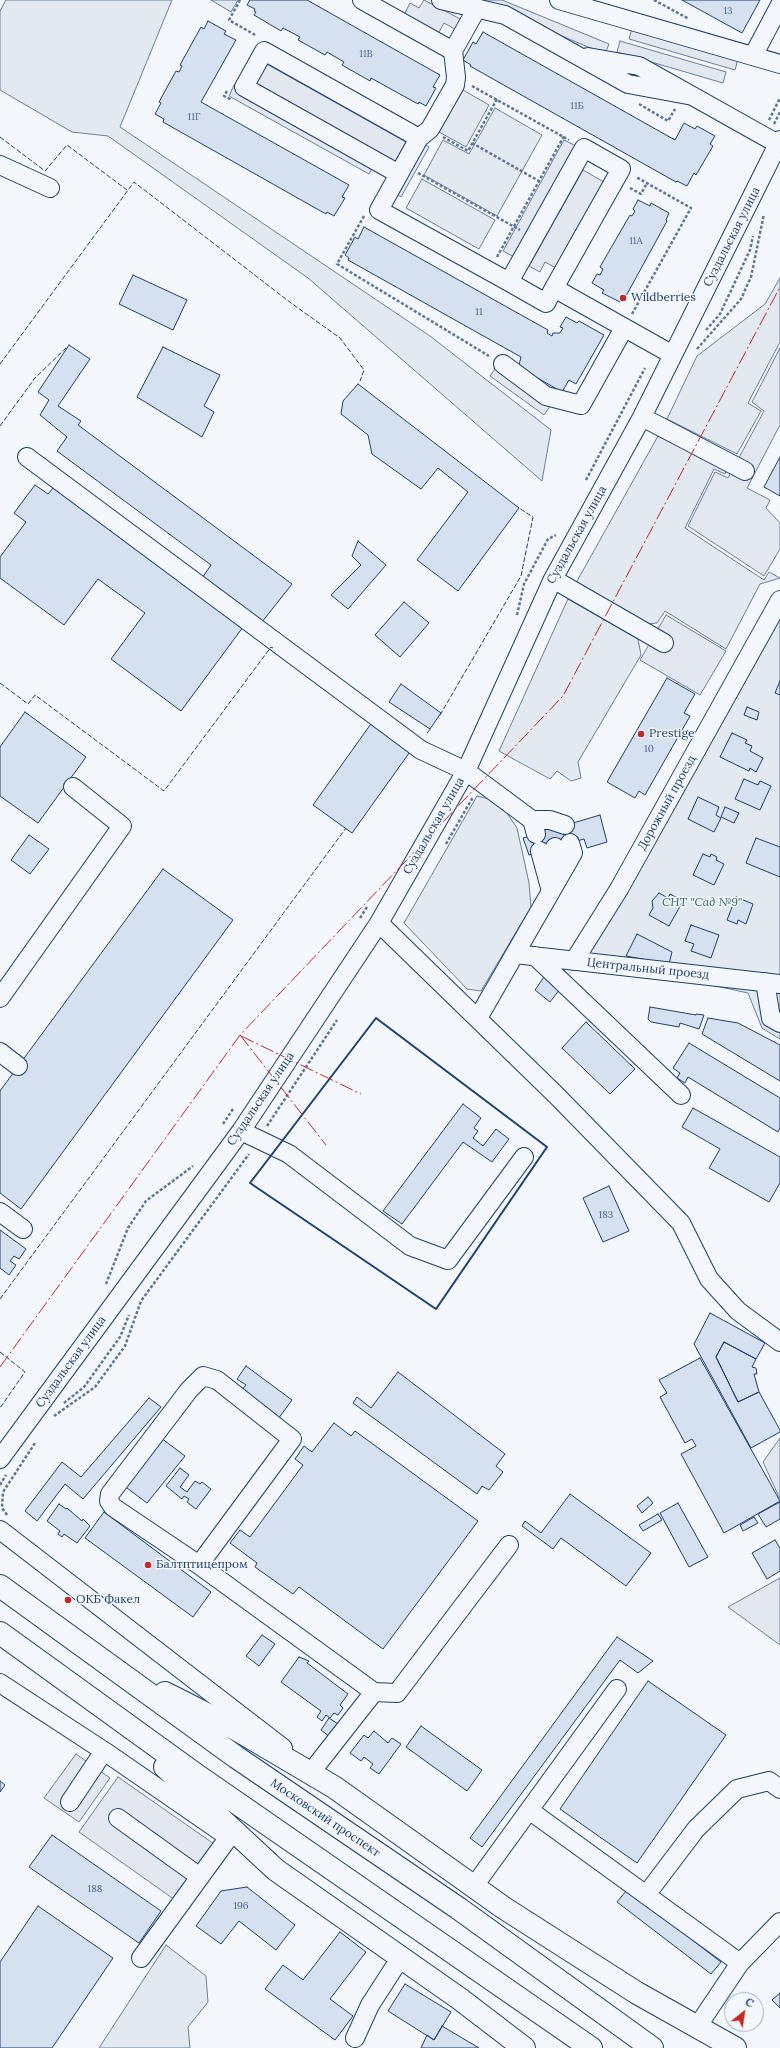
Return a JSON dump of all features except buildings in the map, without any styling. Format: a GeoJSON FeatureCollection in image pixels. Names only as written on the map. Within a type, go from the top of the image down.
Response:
{"type":"FeatureCollection","features":[{"type":"Feature","properties":{"kind":"main road","name":"Московский проспект"},"geometry":{"type":"LineString","coordinates":[[0,1586],[101,1661],[236,1757],[458,1908],[652,2048]]}},
{"type":"Feature","properties":{"kind":"main road"},"geometry":{"type":"LineString","coordinates":[[0,1633],[194,1774],[591,2048]]}},
{"type":"Feature","properties":{"kind":"main road"},"geometry":{"type":"LineString","coordinates":[[101,1661],[234,1728],[334,1787],[474,1886],[636,1993],[735,2048]]}},
{"type":"Feature","properties":{"kind":"main road"},"geometry":{"type":"LineString","coordinates":[[96,1704],[276,1870],[401,1957],[524,2048]]}},
{"type":"Feature","properties":{"kind":"street"},"geometry":{"type":"LineString","coordinates":[[362,0],[452,51]]}},
{"type":"Feature","properties":{"kind":"street"},"geometry":{"type":"LineString","coordinates":[[441,0],[505,15],[628,84],[693,96],[779,142]]}},
{"type":"Feature","properties":{"kind":"street"},"geometry":{"type":"LineString","coordinates":[[559,0],[780,64]]}},
{"type":"Feature","properties":{"kind":"street"},"geometry":{"type":"LineString","coordinates":[[753,56],[780,5]]}},
{"type":"Feature","properties":{"kind":"street"},"geometry":{"type":"LineString","coordinates":[[476,8],[452,51],[456,77],[455,85],[401,169],[379,210],[546,303],[621,168],[584,148],[509,282]]}},
{"type":"Feature","properties":{"kind":"street"},"geometry":{"type":"LineString","coordinates":[[401,169],[244,87],[264,52],[424,134]]}},
{"type":"Feature","properties":{"kind":"street","name":"Суздальская улица"},"geometry":{"type":"LineString","coordinates":[[0,1459],[241,1131],[379,923],[466,771],[553,579],[642,417],[779,142]]}},
{"type":"Feature","properties":{"kind":"street"},"geometry":{"type":"LineString","coordinates":[[0,165],[50,188]]}},
{"type":"Feature","properties":{"kind":"street"},"geometry":{"type":"LineString","coordinates":[[554,288],[673,355]]}},
{"type":"Feature","properties":{"kind":"street"},"geometry":{"type":"LineString","coordinates":[[503,364],[546,396],[581,405],[624,328]]}},
{"type":"Feature","properties":{"kind":"street"},"geometry":{"type":"LineString","coordinates":[[642,417],[745,471]]}},
{"type":"Feature","properties":{"kind":"street"},"geometry":{"type":"LineString","coordinates":[[27,457],[421,750],[466,771],[547,826]]}},
{"type":"Feature","properties":{"kind":"street"},"geometry":{"type":"LineString","coordinates":[[553,579],[664,643]]}},
{"type":"Feature","properties":{"kind":"street","name":"Дорожный проезд"},"geometry":{"type":"LineString","coordinates":[[574,961],[619,889],[780,600]]}},
{"type":"Feature","properties":{"kind":"street"},"geometry":{"type":"LineString","coordinates":[[0,998],[122,826],[73,787]]}},
{"type":"Feature","properties":{"kind":"street"},"geometry":{"type":"LineString","coordinates":[[478,1018],[573,853],[555,847],[551,891]]}},
{"type":"Feature","properties":{"kind":"street"},"geometry":{"type":"LineString","coordinates":[[379,923],[478,1018],[681,1223],[709,1278],[738,1310],[780,1342]]}},
{"type":"Feature","properties":{"kind":"street","name":"Центральный проезд"},"geometry":{"type":"LineString","coordinates":[[515,954],[773,983]]}},
{"type":"Feature","properties":{"kind":"street"},"geometry":{"type":"LineString","coordinates":[[535,956],[681,1095]]}},
{"type":"Feature","properties":{"kind":"street"},"geometry":{"type":"LineString","coordinates":[[773,983],[771,1018],[780,1023]]}},
{"type":"Feature","properties":{"kind":"street"},"geometry":{"type":"LineString","coordinates":[[0,1052],[18,1066]]}},
{"type":"Feature","properties":{"kind":"street"},"geometry":{"type":"LineString","coordinates":[[241,1131],[289,1154],[410,1246],[448,1260],[524,1157]]}},
{"type":"Feature","properties":{"kind":"street"},"geometry":{"type":"LineString","coordinates":[[0,1212],[23,1229]]}},
{"type":"Feature","properties":{"kind":"street"},"geometry":{"type":"LineString","coordinates":[[199,1565],[292,1439],[217,1380],[203,1376],[189,1390],[110,1494],[109,1501],[113,1507],[199,1565],[374,1692],[397,1693],[509,1545]]}},
{"type":"Feature","properties":{"kind":"street"},"geometry":{"type":"LineString","coordinates":[[5,1534],[334,1787]]}},
{"type":"Feature","properties":{"kind":"street"},"geometry":{"type":"LineString","coordinates":[[0,1684],[104,1751],[276,1870]]}},
{"type":"Feature","properties":{"kind":"street"},"geometry":{"type":"LineString","coordinates":[[474,1886],[617,1689]]}},
{"type":"Feature","properties":{"kind":"street"},"geometry":{"type":"LineString","coordinates":[[312,1771],[374,1692]]}},
{"type":"Feature","properties":{"kind":"street"},"geometry":{"type":"LineString","coordinates":[[70,1802],[104,1751]]}},
{"type":"Feature","properties":{"kind":"street"},"geometry":{"type":"LineString","coordinates":[[646,1895],[696,1829],[737,1789],[769,1782],[780,1789]]}},
{"type":"Feature","properties":{"kind":"street"},"geometry":{"type":"LineString","coordinates":[[529,1810],[740,1963]]}},
{"type":"Feature","properties":{"kind":"street"},"geometry":{"type":"LineString","coordinates":[[118,1818],[200,1877]]}},
{"type":"Feature","properties":{"kind":"street"},"geometry":{"type":"LineString","coordinates":[[141,1958],[229,1837]]}},
{"type":"Feature","properties":{"kind":"street"},"geometry":{"type":"LineString","coordinates":[[697,2027],[740,1963],[780,1922]]}},
{"type":"Feature","properties":{"kind":"street"},"geometry":{"type":"LineString","coordinates":[[355,2038],[370,2005],[401,1957]]}},
{"type":"Feature","properties":{"kind":"path"},"geometry":{"type":"LineString","coordinates":[[456,77],[584,148]]}},
{"type":"Feature","properties":{"kind":"path"},"geometry":{"type":"LineString","coordinates":[[762,134],[780,98]]}},
{"type":"Feature","properties":{"kind":"path"},"geometry":{"type":"LineString","coordinates":[[424,134],[468,151],[497,99]]}},
{"type":"Feature","properties":{"kind":"path"},"geometry":{"type":"LineString","coordinates":[[489,271],[564,136]]}},
{"type":"Feature","properties":{"kind":"path"},"geometry":{"type":"LineString","coordinates":[[472,143],[539,181]]}},
{"type":"Feature","properties":{"kind":"path"},"geometry":{"type":"LineString","coordinates":[[621,168],[691,208],[624,328]]}},
{"type":"Feature","properties":{"kind":"path"},"geometry":{"type":"LineString","coordinates":[[401,169],[534,238]]}},
{"type":"Feature","properties":{"kind":"path"},"geometry":{"type":"LineString","coordinates":[[368,210],[337,264],[503,364]]}},
{"type":"Feature","properties":{"kind":"path"},"geometry":{"type":"LineString","coordinates":[[583,486],[657,345]]}},
{"type":"Feature","properties":{"kind":"path"},"geometry":{"type":"LineString","coordinates":[[516,617],[524,584],[548,538],[556,535]]}},
{"type":"Feature","properties":{"kind":"path"},"geometry":{"type":"LineString","coordinates":[[359,920],[371,900]]}},
{"type":"Feature","properties":{"kind":"path"},"geometry":{"type":"LineString","coordinates":[[218,1131],[236,1105]]}},
{"type":"Feature","properties":{"kind":"path"},"geometry":{"type":"LineString","coordinates":[[102,1291],[128,1228],[146,1201],[196,1164]]}},
{"type":"Feature","properties":{"kind":"green space"},"geometry":{"type":"Polygon","coordinates":[[[6,0],[172,0],[120,127],[430,336],[551,430],[542,481],[308,278],[108,136],[72,132],[0,90],[0,11],[6,0]]]}},
{"type":"Feature","properties":{"kind":"green space"},"geometry":{"type":"Polygon","coordinates":[[[211,0],[238,0],[231,12],[211,0]]]}},
{"type":"Feature","properties":{"kind":"green space"},"geometry":{"type":"Polygon","coordinates":[[[463,90],[489,105],[466,147],[439,132],[463,90]]]}},
{"type":"Feature","properties":{"kind":"green space"},"geometry":{"type":"Polygon","coordinates":[[[495,108],[542,135],[497,216],[424,175],[443,140],[469,154],[495,108]]]}},
{"type":"Feature","properties":{"kind":"green space"},"geometry":{"type":"Polygon","coordinates":[[[422,179],[495,220],[479,249],[406,208],[422,179]]]}},
{"type":"Feature","properties":{"kind":"green space"},"geometry":{"type":"Polygon","coordinates":[[[780,278],[780,342],[748,403],[761,411],[737,454],[667,419],[697,356],[765,304],[780,278]]]}},
{"type":"Feature","properties":{"kind":"green space"},"geometry":{"type":"Polygon","coordinates":[[[658,436],[727,469],[725,474],[714,469],[685,528],[764,580],[769,572],[780,578],[760,584],[726,649],[665,611],[657,623],[648,624],[576,583],[658,436]]]}},
{"type":"Feature","properties":{"kind":"green space"},"geometry":{"type":"Polygon","coordinates":[[[568,599],[638,639],[641,655],[578,762],[581,778],[571,781],[557,771],[550,779],[499,751],[568,599]]]}},
{"type":"Feature","properties":{"kind":"green space","name":"СНТ \"Сад №9\""},"geometry":{"type":"Polygon","coordinates":[[[780,600],[780,1039],[762,1028],[748,993],[584,957],[780,600]]]}},
{"type":"Feature","properties":{"kind":"green space"},"geometry":{"type":"Polygon","coordinates":[[[477,796],[489,799],[505,810],[517,828],[529,883],[531,907],[481,991],[467,989],[404,923],[477,796]]]}},
{"type":"Feature","properties":{"kind":"green space"},"geometry":{"type":"Polygon","coordinates":[[[166,1945],[206,1976],[208,2002],[188,2027],[190,2048],[99,2048],[166,1945]]]}},
{"type":"Feature","properties":{"kind":"shaded area"},"geometry":{"type":"Polygon","coordinates":[[[424,0],[464,21],[458,31],[444,23],[438,34],[404,15],[410,3],[419,8],[424,0]]]}},
{"type":"Feature","properties":{"kind":"shaded area"},"geometry":{"type":"Polygon","coordinates":[[[468,0],[502,0],[609,44],[605,54],[483,3],[468,0]]]}},
{"type":"Feature","properties":{"kind":"shaded area"},"geometry":{"type":"Polygon","coordinates":[[[632,28],[738,59],[735,70],[629,39],[632,28]]]}},
{"type":"Feature","properties":{"kind":"shaded area"},"geometry":{"type":"Polygon","coordinates":[[[620,41],[726,72],[723,83],[617,52],[620,41]]]}},
{"type":"Feature","properties":{"kind":"shaded area"},"geometry":{"type":"Polygon","coordinates":[[[263,62],[406,142],[395,162],[252,82],[263,62]]]}},
{"type":"Feature","properties":{"kind":"shaded area"},"geometry":{"type":"Polygon","coordinates":[[[234,85],[375,163],[369,174],[229,96],[234,85]]]}},
{"type":"Feature","properties":{"kind":"shaded area"},"geometry":{"type":"Polygon","coordinates":[[[564,140],[576,146],[514,257],[503,251],[564,140]]]}},
{"type":"Feature","properties":{"kind":"shaded area"},"geometry":{"type":"Polygon","coordinates":[[[421,142],[429,147],[401,197],[393,192],[421,142]]]}},
{"type":"Feature","properties":{"kind":"shaded area"},"geometry":{"type":"Polygon","coordinates":[[[583,170],[604,182],[556,268],[545,262],[540,272],[529,266],[583,170]]]}},
{"type":"Feature","properties":{"kind":"shaded area"},"geometry":{"type":"Polygon","coordinates":[[[780,348],[780,425],[747,488],[770,500],[766,508],[780,523],[780,549],[764,576],[688,526],[715,472],[728,478],[764,411],[752,402],[780,348]]]}},
{"type":"Feature","properties":{"kind":"shaded area"},"geometry":{"type":"Polygon","coordinates":[[[497,366],[551,405],[544,415],[490,376],[497,366]]]}},
{"type":"Feature","properties":{"kind":"shaded area"},"geometry":{"type":"Polygon","coordinates":[[[666,615],[726,651],[700,695],[640,660],[666,615]]]}},
{"type":"Feature","properties":{"kind":"shaded area"},"geometry":{"type":"Polygon","coordinates":[[[780,1438],[780,1499],[763,1462],[780,1438]]]}},
{"type":"Feature","properties":{"kind":"shaded area"},"geometry":{"type":"Polygon","coordinates":[[[780,1578],[780,1645],[728,1607],[780,1578]]]}},
{"type":"Feature","properties":{"kind":"shaded area"},"geometry":{"type":"Polygon","coordinates":[[[76,1754],[110,1778],[79,1822],[44,1798],[76,1754]]]}},
{"type":"Feature","properties":{"kind":"shaded area"},"geometry":{"type":"Polygon","coordinates":[[[118,1777],[214,1844],[175,1900],[79,1832],[118,1777]]]}},
{"type":"Feature","properties":{"kind":"tunnel"},"geometry":{"type":"LineString","coordinates":[[551,829],[555,847]]}},
{"type":"Feature","properties":{"kind":"fence"},"geometry":{"type":"LineString","coordinates":[[0,137],[45,171],[67,145],[127,190]]}},
{"type":"Feature","properties":{"kind":"fence"},"geometry":{"type":"LineString","coordinates":[[0,364],[134,182],[291,303],[340,338],[364,370],[360,381]]}},
{"type":"Feature","properties":{"kind":"fence"},"geometry":{"type":"LineString","coordinates":[[0,426],[35,378],[66,348]]}},
{"type":"Feature","properties":{"kind":"fence"},"geometry":{"type":"LineString","coordinates":[[440,715],[521,576],[533,517],[519,508]]}},
{"type":"Feature","properties":{"kind":"fence"},"geometry":{"type":"LineString","coordinates":[[0,683],[28,704],[35,695],[164,791],[271,647],[273,648]]}},
{"type":"Feature","properties":{"kind":"fence"},"geometry":{"type":"LineString","coordinates":[[427,733],[431,728]]}},
{"type":"Feature","properties":{"kind":"fence"},"geometry":{"type":"LineString","coordinates":[[0,1299],[346,828]]}},
{"type":"Feature","properties":{"kind":"fence"},"geometry":{"type":"LineString","coordinates":[[0,1352],[25,1372],[0,1408]]}},
{"type":"Feature","properties":{"kind":"wall"},"geometry":{"type":"LineString","coordinates":[[376,1018],[547,1147],[436,1309],[250,1183],[376,1018]]}},
{"type":"Feature","properties":{"kind":"power"},"geometry":{"type":"LineString","coordinates":[[0,1367],[240,1035],[563,696],[780,287]]}},
{"type":"Feature","properties":{"kind":"power"},"geometry":{"type":"LineString","coordinates":[[240,1035],[326,1145]]}},
{"type":"Feature","properties":{"kind":"power"},"geometry":{"type":"LineString","coordinates":[[241,1036],[361,1094]]}},
{"type":"Feature","properties":{"kind":"place","name":"Wildberries"},"geometry":{"type":"Point","coordinates":[623,298]}},
{"type":"Feature","properties":{"kind":"place","name":"Prestige"},"geometry":{"type":"Point","coordinates":[641,734]}},
{"type":"Feature","properties":{"kind":"place","name":"Балтптицепром"},"geometry":{"type":"Point","coordinates":[148,1565]}},
{"type":"Feature","properties":{"kind":"place","name":"ОКБ Факел"},"geometry":{"type":"Point","coordinates":[68,1600]}}]}
